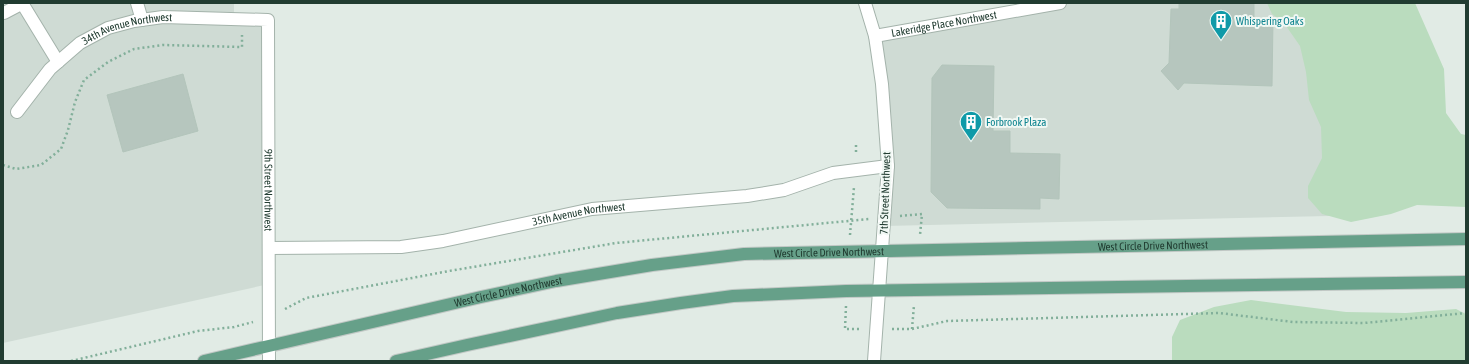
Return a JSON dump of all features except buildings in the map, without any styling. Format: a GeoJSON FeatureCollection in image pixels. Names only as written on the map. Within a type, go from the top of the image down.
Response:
{"type":"FeatureCollection","features":[{"type":"Feature","properties":{"kind":"main road","name":"West Circle Drive Northwest"},"geometry":{"type":"LineString","coordinates":[[204,361],[564,279],[633,267],[744,254],[1466,239]]}},
{"type":"Feature","properties":{"kind":"main road"},"geometry":{"type":"LineString","coordinates":[[396,361],[582,320],[681,303],[727,297],[879,290],[1466,282]]}},
{"type":"Feature","properties":{"kind":"street"},"geometry":{"type":"LineString","coordinates":[[4,14],[22,3],[58,62]]}},
{"type":"Feature","properties":{"kind":"street"},"geometry":{"type":"LineString","coordinates":[[137,3],[142,20]]}},
{"type":"Feature","properties":{"kind":"street","name":"7th Street Northwest"},"geometry":{"type":"LineString","coordinates":[[865,3],[874,36],[882,84],[888,166],[874,361]]}},
{"type":"Feature","properties":{"kind":"street","name":"Lakeridge Place Northwest"},"geometry":{"type":"LineString","coordinates":[[874,36],[1060,3]]}},
{"type":"Feature","properties":{"kind":"street","name":"34th Avenue Northwest"},"geometry":{"type":"LineString","coordinates":[[17,112],[50,69],[80,43],[108,28],[163,17],[268,20]]}},
{"type":"Feature","properties":{"kind":"street","name":"9th Street Northwest"},"geometry":{"type":"LineString","coordinates":[[268,20],[269,361]]}},
{"type":"Feature","properties":{"kind":"street","name":"35th Avenue Northwest"},"geometry":{"type":"LineString","coordinates":[[269,248],[401,247],[444,241],[592,209],[747,196],[784,190],[833,173],[888,166]]}},
{"type":"Feature","properties":{"kind":"path"},"geometry":{"type":"LineString","coordinates":[[3,164],[16,169],[41,165],[61,149],[68,130],[75,102],[84,80],[108,62],[134,49],[163,45],[242,47]]}},
{"type":"Feature","properties":{"kind":"path"},"geometry":{"type":"LineString","coordinates":[[71,361],[198,331],[234,327],[270,317],[306,298],[449,271],[616,244],[851,221],[855,185]]}},
{"type":"Feature","properties":{"kind":"path"},"geometry":{"type":"LineString","coordinates":[[919,251],[922,214]]}},
{"type":"Feature","properties":{"kind":"path"},"geometry":{"type":"LineString","coordinates":[[915,290],[912,329],[947,322],[1219,313],[1293,322],[1364,323],[1466,313]]}},
{"type":"Feature","properties":{"kind":"shaded area"},"geometry":{"type":"Polygon","coordinates":[[[3,3],[234,3],[234,19],[268,20],[269,284],[3,343],[3,3]]]}},
{"type":"Feature","properties":{"kind":"shaded area"},"geometry":{"type":"Polygon","coordinates":[[[1059,3],[1305,3],[1376,215],[884,226],[888,166],[875,36],[1059,3]]]}},
{"type":"Feature","properties":{"kind":"green space"},"geometry":{"type":"Polygon","coordinates":[[[1267,3],[1415,3],[1444,69],[1446,113],[1461,134],[1466,135],[1466,207],[1417,205],[1391,214],[1351,222],[1322,214],[1308,198],[1308,186],[1322,158],[1321,127],[1309,100],[1306,72],[1300,46],[1284,23],[1272,14],[1267,3]]]}},
{"type":"Feature","properties":{"kind":"green space"},"geometry":{"type":"Polygon","coordinates":[[[1251,300],[1346,312],[1406,313],[1456,309],[1466,314],[1466,361],[1172,361],[1172,337],[1180,320],[1214,307],[1251,300]]]}},
{"type":"Feature","properties":{"kind":"place","name":"Whispering Oaks"},"geometry":{"type":"Point","coordinates":[1221,40]}},
{"type":"Feature","properties":{"kind":"place","name":"Forbrook Plaza"},"geometry":{"type":"Point","coordinates":[971,142]}}]}
